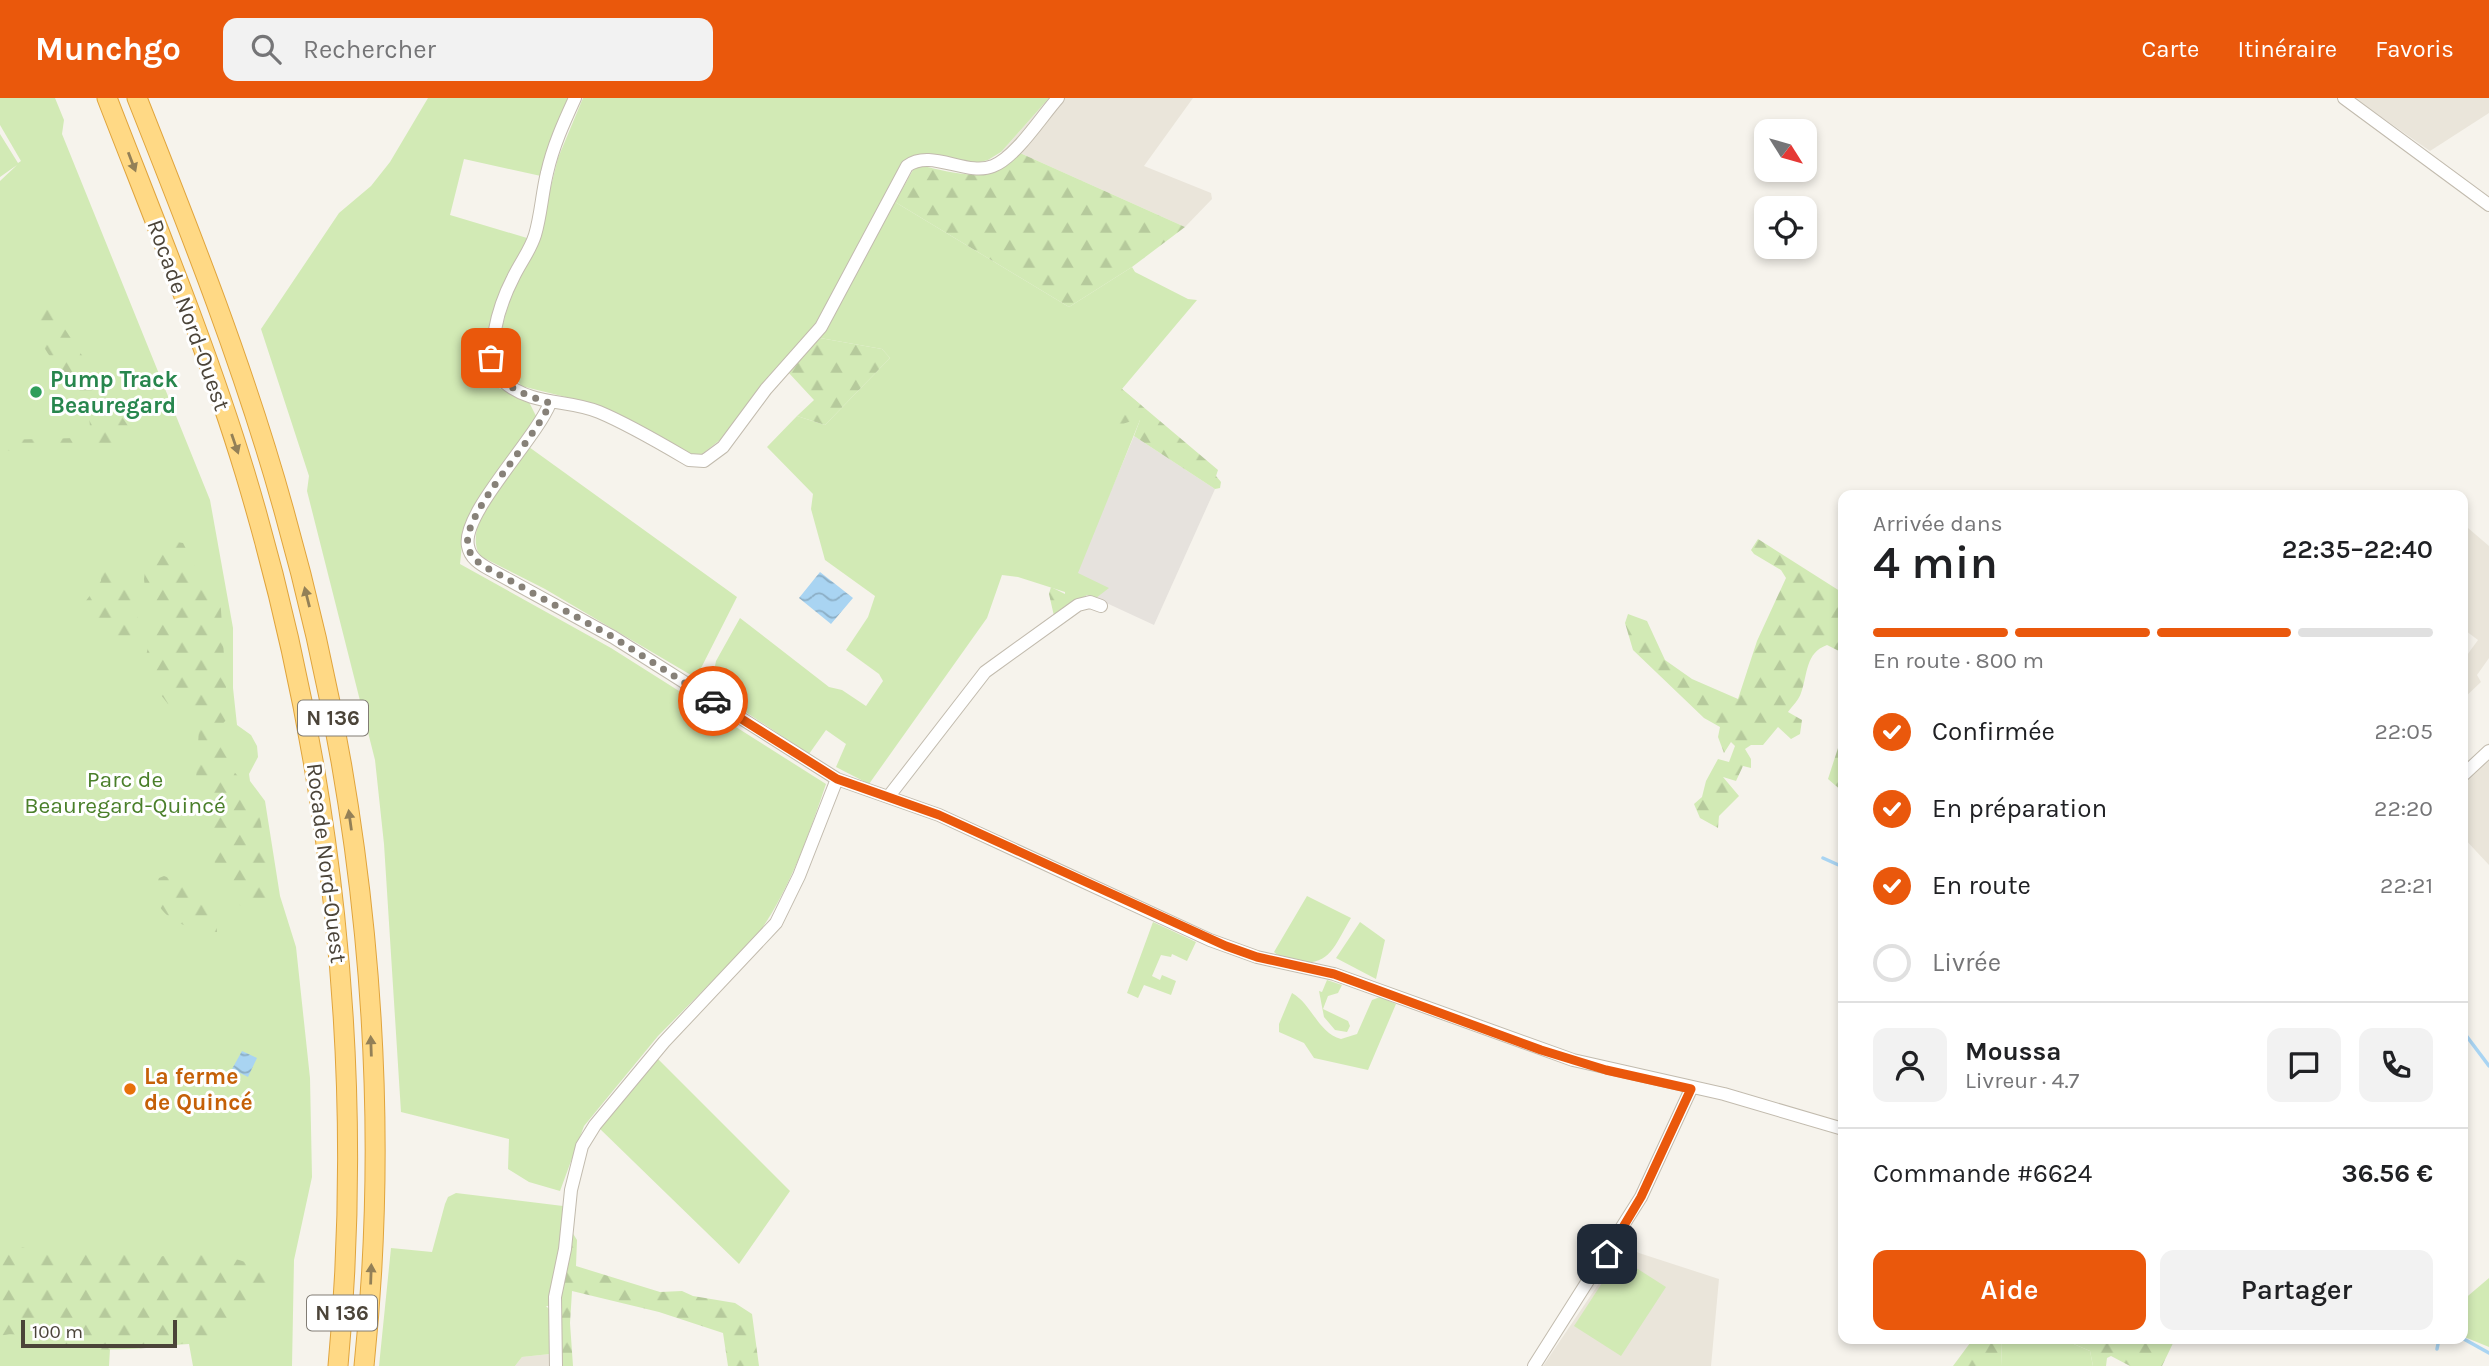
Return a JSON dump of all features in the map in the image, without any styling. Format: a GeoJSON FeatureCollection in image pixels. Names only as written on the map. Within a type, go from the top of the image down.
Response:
{"type":"FeatureCollection","features":[{"type":"Feature","properties":{"kind":"highway","name":"Rocade Nord-Ouest"},"geometry":{"type":"LineString","coordinates":[[107,98],[200,339],[244,469],[280,599],[308,728],[329,858],[341,968],[348,1129],[345,1261],[338,1366]]}},
{"type":"Feature","properties":{"kind":"highway","name":"Rocade Nord-Ouest"},"geometry":{"type":"LineString","coordinates":[[137,98],[231,344],[269,460],[312,618],[343,769],[360,894],[371,1040],[374,1192],[370,1313],[364,1366]]}},
{"type":"Feature","properties":{"kind":"highway"},"geometry":{"type":"LineString","coordinates":[[326,1366],[345,1261]]}},
{"type":"Feature","properties":{"kind":"street"},"geometry":{"type":"LineString","coordinates":[[575,98],[553,151],[533,241],[508,288],[491,350],[492,366],[504,382],[520,392],[550,403],[572,404],[601,413],[689,460],[704,461],[731,439],[766,389],[821,327],[907,166],[926,160],[978,168],[995,166],[1010,154],[1058,98]]}},
{"type":"Feature","properties":{"kind":"street"},"geometry":{"type":"LineString","coordinates":[[2344,98],[2489,205]]}},
{"type":"Feature","properties":{"kind":"street"},"geometry":{"type":"LineString","coordinates":[[550,403],[534,433],[477,515],[467,541],[472,556],[489,569],[613,637],[837,779],[939,815],[1242,953],[1334,974],[1563,1057],[1738,1098],[1838,1128]]}},
{"type":"Feature","properties":{"kind":"street"},"geometry":{"type":"LineString","coordinates":[[889,796],[985,672],[1079,606],[1090,603],[1101,606]]}},
{"type":"Feature","properties":{"kind":"street"},"geometry":{"type":"LineString","coordinates":[[2468,770],[2489,751]]}},
{"type":"Feature","properties":{"kind":"street"},"geometry":{"type":"LineString","coordinates":[[556,1366],[556,1290],[571,1190],[582,1146],[595,1125],[659,1048],[776,923],[799,876],[837,779]]}},
{"type":"Feature","properties":{"kind":"street"},"geometry":{"type":"LineString","coordinates":[[1534,1366],[1641,1197],[1691,1089]]}},
{"type":"Feature","properties":{"kind":"shaded area"},"geometry":{"type":"Polygon","coordinates":[[[1049,98],[1193,98],[1144,166],[1211,193],[1212,199],[1185,227],[1020,153],[1001,152],[1049,98]]]}},
{"type":"Feature","properties":{"kind":"shaded area"},"geometry":{"type":"Polygon","coordinates":[[[2354,98],[2489,98],[2489,113],[2430,151],[2354,98]]]}},
{"type":"Feature","properties":{"kind":"shaded area"},"geometry":{"type":"Polygon","coordinates":[[[1134,436],[1215,489],[1154,625],[1087,594],[1065,609],[1067,595],[1134,436]]]}},
{"type":"Feature","properties":{"kind":"shaded area"},"geometry":{"type":"Polygon","coordinates":[[[2468,528],[2489,546],[2489,658],[2477,675],[2481,682],[2468,694],[2468,654],[2478,640],[2468,632],[2468,528]]]}},
{"type":"Feature","properties":{"kind":"shaded area"},"geometry":{"type":"Polygon","coordinates":[[[2489,743],[2489,865],[2468,842],[2468,761],[2489,743]]]}},
{"type":"Feature","properties":{"kind":"shaded area"},"geometry":{"type":"Polygon","coordinates":[[[1625,1245],[1639,1253],[1719,1279],[1711,1366],[1543,1366],[1625,1245]]]}},
{"type":"Feature","properties":{"kind":"shaded area"},"geometry":{"type":"Polygon","coordinates":[[[550,1354],[558,1366],[515,1366],[522,1357],[550,1354]]]}},
{"type":"Feature","properties":{"kind":"green space","name":"Parc de Beauregard-Quincé"},"geometry":{"type":"Polygon","coordinates":[[[0,98],[55,98],[64,120],[62,134],[210,500],[233,628],[233,688],[237,725],[251,735],[257,746],[258,757],[249,774],[250,781],[265,801],[280,896],[296,947],[310,1078],[312,1177],[294,1260],[292,1366],[193,1366],[189,1344],[110,1349],[109,1366],[0,1366],[0,181],[17,165],[0,177],[0,134],[18,163],[21,161],[0,125],[0,98]]]}},
{"type":"Feature","properties":{"kind":"green space"},"geometry":{"type":"Polygon","coordinates":[[[428,98],[568,98],[541,176],[464,159],[450,215],[527,238],[481,365],[483,373],[492,384],[527,398],[539,422],[463,535],[460,564],[611,648],[826,784],[797,864],[768,920],[756,937],[658,1036],[584,1126],[560,1191],[529,1182],[508,1169],[509,1139],[401,1112],[384,844],[375,760],[307,491],[309,476],[261,329],[339,213],[371,186],[390,162],[428,98]]]}},
{"type":"Feature","properties":{"kind":"green space"},"geometry":{"type":"Polygon","coordinates":[[[583,98],[1049,98],[1001,152],[988,160],[976,163],[935,158],[897,173],[823,313],[725,436],[697,458],[586,402],[521,386],[498,342],[513,287],[535,251],[558,158],[583,98]]]}},
{"type":"Feature","properties":{"kind":"green space"},"geometry":{"type":"Polygon","coordinates":[[[1020,153],[1185,227],[1132,267],[1069,307],[895,202],[913,170],[919,165],[959,173],[986,173],[1010,163],[1020,153]]]}},
{"type":"Feature","properties":{"kind":"green space"},"geometry":{"type":"Polygon","coordinates":[[[895,202],[1069,307],[1132,267],[1135,272],[1188,299],[1197,300],[1122,389],[1142,406],[1140,420],[1078,573],[1109,588],[1096,598],[1087,595],[1065,609],[1065,592],[1018,577],[1002,575],[987,618],[869,784],[836,767],[846,744],[826,730],[809,754],[711,689],[711,685],[716,661],[740,618],[829,687],[842,690],[866,706],[883,681],[879,674],[846,650],[868,617],[875,596],[825,560],[811,509],[813,494],[767,447],[797,416],[825,425],[890,358],[882,349],[820,338],[895,202]]]}},
{"type":"Feature","properties":{"kind":"green space"},"geometry":{"type":"Polygon","coordinates":[[[44,297],[128,426],[125,438],[109,444],[0,451],[0,440],[77,438],[90,427],[87,410],[43,346],[37,330],[36,314],[44,297]]]}},
{"type":"Feature","properties":{"kind":"green space"},"geometry":{"type":"Polygon","coordinates":[[[820,338],[882,349],[890,358],[825,425],[797,416],[814,400],[788,372],[820,338]]]}},
{"type":"Feature","properties":{"kind":"green space"},"geometry":{"type":"Polygon","coordinates":[[[1122,389],[1218,470],[1216,476],[1221,482],[1220,488],[1215,489],[1134,436],[1140,420],[1138,416],[1127,423],[1113,422],[1116,397],[1122,389]]]}},
{"type":"Feature","properties":{"kind":"green space"},"geometry":{"type":"Polygon","coordinates":[[[529,447],[737,597],[696,678],[545,589],[480,556],[476,543],[482,514],[500,484],[529,447]]]}},
{"type":"Feature","properties":{"kind":"green space"},"geometry":{"type":"Polygon","coordinates":[[[1758,539],[1838,590],[1838,650],[1827,645],[1815,653],[1808,665],[1800,696],[1788,712],[1802,720],[1800,734],[1791,739],[1778,727],[1763,745],[1751,745],[1745,749],[1751,759],[1751,768],[1743,766],[1736,781],[1723,777],[1739,796],[1719,816],[1718,828],[1700,818],[1694,804],[1702,797],[1706,781],[1718,759],[1729,762],[1735,746],[1731,742],[1724,753],[1718,737],[1720,727],[1704,718],[1633,650],[1625,623],[1628,614],[1647,621],[1665,660],[1692,679],[1738,699],[1757,641],[1786,578],[1781,570],[1751,550],[1758,539]]]}},
{"type":"Feature","properties":{"kind":"green space"},"geometry":{"type":"Polygon","coordinates":[[[171,541],[183,543],[201,578],[220,595],[228,718],[216,731],[229,738],[231,768],[257,799],[271,886],[270,897],[254,906],[235,904],[208,849],[211,823],[206,800],[196,779],[199,728],[196,709],[168,704],[150,681],[146,669],[145,659],[157,615],[155,605],[145,589],[147,558],[156,546],[171,541]]]}},
{"type":"Feature","properties":{"kind":"green space"},"geometry":{"type":"Polygon","coordinates":[[[111,557],[130,589],[137,612],[138,624],[131,646],[109,634],[85,602],[101,581],[101,565],[111,557]]]}},
{"type":"Feature","properties":{"kind":"green space"},"geometry":{"type":"Polygon","coordinates":[[[1051,587],[1067,595],[1065,609],[1054,616],[1049,594],[1051,587]]]}},
{"type":"Feature","properties":{"kind":"green space"},"geometry":{"type":"Polygon","coordinates":[[[1838,748],[1838,788],[1828,779],[1838,748]]]}},
{"type":"Feature","properties":{"kind":"green space"},"geometry":{"type":"Polygon","coordinates":[[[164,876],[172,879],[181,877],[205,888],[207,895],[216,900],[217,932],[182,924],[163,911],[157,902],[156,891],[159,878],[164,876]]]}},
{"type":"Feature","properties":{"kind":"green space"},"geometry":{"type":"Polygon","coordinates":[[[1307,896],[1351,918],[1324,958],[1306,963],[1286,959],[1274,952],[1307,896]]]}},
{"type":"Feature","properties":{"kind":"green space"},"geometry":{"type":"Polygon","coordinates":[[[1153,922],[1196,942],[1187,961],[1172,954],[1171,957],[1161,955],[1152,976],[1160,980],[1162,975],[1176,981],[1171,995],[1144,985],[1138,998],[1127,993],[1153,922]]]}},
{"type":"Feature","properties":{"kind":"green space"},"geometry":{"type":"Polygon","coordinates":[[[1360,922],[1385,940],[1376,979],[1336,958],[1360,922]]]}},
{"type":"Feature","properties":{"kind":"green space"},"geometry":{"type":"Polygon","coordinates":[[[1327,980],[1342,985],[1338,993],[1328,996],[1323,1009],[1348,1021],[1350,1026],[1347,1032],[1335,1030],[1324,1017],[1319,991],[1322,992],[1327,980]]]}},
{"type":"Feature","properties":{"kind":"green space"},"geometry":{"type":"Polygon","coordinates":[[[1292,993],[1305,1004],[1326,1031],[1341,1039],[1357,1034],[1372,1000],[1380,997],[1396,1004],[1368,1070],[1314,1058],[1304,1043],[1279,1032],[1279,1024],[1292,993]]]}},
{"type":"Feature","properties":{"kind":"green space"},"geometry":{"type":"Polygon","coordinates":[[[656,1057],[790,1191],[739,1264],[598,1127],[656,1057]]]}},
{"type":"Feature","properties":{"kind":"green space"},"geometry":{"type":"Polygon","coordinates":[[[456,1193],[563,1206],[565,1219],[550,1306],[546,1306],[550,1310],[550,1354],[522,1357],[515,1366],[379,1366],[391,1248],[432,1252],[445,1204],[448,1197],[456,1193]]]}},
{"type":"Feature","properties":{"kind":"green space"},"geometry":{"type":"Polygon","coordinates":[[[572,1232],[577,1240],[576,1266],[660,1292],[682,1291],[693,1296],[735,1303],[752,1314],[759,1366],[728,1366],[723,1333],[659,1312],[572,1291],[570,1323],[573,1366],[558,1366],[559,1297],[572,1232]]]}},
{"type":"Feature","properties":{"kind":"green space"},"geometry":{"type":"Polygon","coordinates":[[[0,1243],[46,1252],[96,1249],[138,1257],[226,1257],[257,1268],[266,1284],[262,1296],[242,1324],[232,1324],[227,1347],[218,1336],[137,1349],[48,1346],[16,1334],[0,1336],[0,1243]]]}},
{"type":"Feature","properties":{"kind":"green space"},"geometry":{"type":"Polygon","coordinates":[[[1619,1257],[1666,1287],[1621,1356],[1574,1326],[1619,1257]]]}},
{"type":"Feature","properties":{"kind":"green space"},"geometry":{"type":"Polygon","coordinates":[[[2489,1278],[2489,1347],[2468,1338],[2468,1296],[2489,1278]]]}},
{"type":"Feature","properties":{"kind":"green space"},"geometry":{"type":"Polygon","coordinates":[[[1969,1344],[2001,1344],[2002,1366],[1953,1366],[1969,1344]]]}},
{"type":"Feature","properties":{"kind":"green space"},"geometry":{"type":"Polygon","coordinates":[[[2001,1344],[2074,1344],[2090,1351],[2093,1366],[2002,1366],[2001,1344]]]}},
{"type":"Feature","properties":{"kind":"green space"},"geometry":{"type":"Polygon","coordinates":[[[2074,1344],[2173,1344],[2162,1366],[2130,1366],[2111,1356],[2107,1358],[2106,1366],[2093,1366],[2090,1351],[2074,1344]]]}},
{"type":"Feature","properties":{"kind":"water"},"geometry":{"type":"Polygon","coordinates":[[[820,572],[853,598],[831,624],[799,598],[820,572]]]}},
{"type":"Feature","properties":{"kind":"water"},"geometry":{"type":"Polygon","coordinates":[[[242,1051],[257,1058],[248,1077],[232,1069],[242,1051]]]}},
{"type":"Feature","properties":{"kind":"waterway"},"geometry":{"type":"LineString","coordinates":[[1823,858],[1838,865]]}},
{"type":"Feature","properties":{"kind":"waterway"},"geometry":{"type":"LineString","coordinates":[[2468,1038],[2489,1066]]}},
{"type":"Feature","properties":{"kind":"waterway"},"geometry":{"type":"LineString","coordinates":[[2468,1341],[2489,1353]]}},
{"type":"Feature","properties":{"kind":"waterway"},"geometry":{"type":"LineString","coordinates":[[2437,1349],[2438,1344]]}},
{"type":"Feature","properties":{"kind":"way so far"},"geometry":{"type":"LineString","coordinates":[[491,358],[492,366],[504,382],[520,392],[550,403],[534,433],[482,505],[467,541],[472,556],[489,569],[613,637],[713,701]]}},
{"type":"Feature","properties":{"kind":"place","name":"Pump Track Beauregard"},"geometry":{"type":"Point","coordinates":[36,392]}},
{"type":"Feature","properties":{"kind":"place","name":"La ferme de Quincé"},"geometry":{"type":"Point","coordinates":[130,1089]}},
{"type":"Feature","properties":{"kind":"route"},"geometry":{"type":"LineString","coordinates":[[713,701],[837,779],[939,815],[1210,940],[1271,961],[1334,974],[1541,1050],[1606,1070],[1691,1089],[1641,1197],[1607,1254]]}}]}
